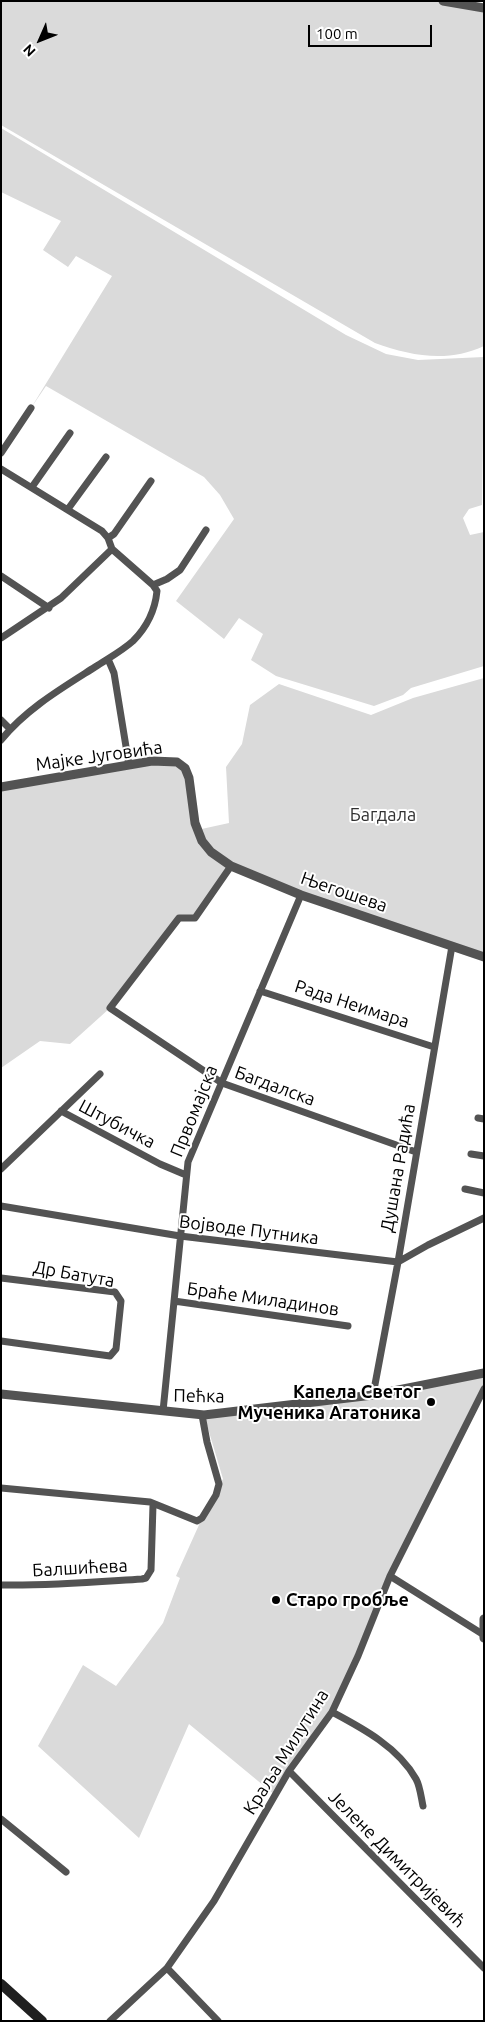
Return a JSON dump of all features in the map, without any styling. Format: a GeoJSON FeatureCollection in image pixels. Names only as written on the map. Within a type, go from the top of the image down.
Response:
{"type":"FeatureCollection","features":[{"type":"Feature","properties":{"kind":"main road"},"geometry":{"type":"LineString","coordinates":[[1,1984],[42,2021]]}},
{"type":"Feature","properties":{"kind":"street"},"geometry":{"type":"LineString","coordinates":[[444,1],[484,8]]}},
{"type":"Feature","properties":{"kind":"street"},"geometry":{"type":"LineString","coordinates":[[1,452],[31,408]]}},
{"type":"Feature","properties":{"kind":"street"},"geometry":{"type":"LineString","coordinates":[[32,487],[70,433]]}},
{"type":"Feature","properties":{"kind":"street"},"geometry":{"type":"LineString","coordinates":[[68,509],[106,457]]}},
{"type":"Feature","properties":{"kind":"street"},"geometry":{"type":"LineString","coordinates":[[1,469],[94,525],[108,538],[112,549],[155,588]]}},
{"type":"Feature","properties":{"kind":"street"},"geometry":{"type":"LineString","coordinates":[[108,538],[114,534],[151,481]]}},
{"type":"Feature","properties":{"kind":"street"},"geometry":{"type":"LineString","coordinates":[[155,588],[180,570],[206,530]]}},
{"type":"Feature","properties":{"kind":"street"},"geometry":{"type":"LineString","coordinates":[[1,638],[48,608],[75,586],[112,549]]}},
{"type":"Feature","properties":{"kind":"street"},"geometry":{"type":"LineString","coordinates":[[1,576],[48,608]]}},
{"type":"Feature","properties":{"kind":"street"},"geometry":{"type":"LineString","coordinates":[[1,740],[10,729],[41,703],[132,642],[152,615],[155,588]]}},
{"type":"Feature","properties":{"kind":"street"},"geometry":{"type":"LineString","coordinates":[[108,659],[114,673],[129,765]]}},
{"type":"Feature","properties":{"kind":"street"},"geometry":{"type":"LineString","coordinates":[[1,720],[10,729]]}},
{"type":"Feature","properties":{"kind":"street","name":"Мајке Југовића"},"geometry":{"type":"LineString","coordinates":[[1,787],[129,765],[165,761],[177,762],[184,768],[189,778],[195,823],[202,841]]}},
{"type":"Feature","properties":{"kind":"street","name":"Његошева"},"geometry":{"type":"LineString","coordinates":[[202,841],[211,852],[231,866],[301,894],[484,957]]}},
{"type":"Feature","properties":{"kind":"street","name":"Багдалска"},"geometry":{"type":"LineString","coordinates":[[231,866],[195,918],[180,918],[110,1008],[222,1083],[416,1152]]}},
{"type":"Feature","properties":{"kind":"street","name":"Првомајска"},"geometry":{"type":"LineString","coordinates":[[163,1411],[188,1162],[301,894]]}},
{"type":"Feature","properties":{"kind":"street","name":"Душана Радића"},"geometry":{"type":"LineString","coordinates":[[373,1395],[398,1262],[452,946]]}},
{"type":"Feature","properties":{"kind":"street","name":"Рада Неимара"},"geometry":{"type":"LineString","coordinates":[[260,991],[434,1046]]}},
{"type":"Feature","properties":{"kind":"street"},"geometry":{"type":"LineString","coordinates":[[1,1169],[100,1074]]}},
{"type":"Feature","properties":{"kind":"street","name":"Штубичка"},"geometry":{"type":"LineString","coordinates":[[61,1111],[160,1164],[186,1175]]}},
{"type":"Feature","properties":{"kind":"street"},"geometry":{"type":"LineString","coordinates":[[471,1154],[484,1156]]}},
{"type":"Feature","properties":{"kind":"street"},"geometry":{"type":"LineString","coordinates":[[465,1189],[484,1193]]}},
{"type":"Feature","properties":{"kind":"street","name":"Војводе Путника"},"geometry":{"type":"LineString","coordinates":[[1,1206],[180,1236],[398,1262]]}},
{"type":"Feature","properties":{"kind":"street"},"geometry":{"type":"LineString","coordinates":[[398,1262],[484,1218]]}},
{"type":"Feature","properties":{"kind":"street","name":"Др Батута"},"geometry":{"type":"LineString","coordinates":[[1,1278],[115,1292],[121,1301],[116,1349],[110,1356],[1,1341]]}},
{"type":"Feature","properties":{"kind":"street","name":"Браће Миладинов"},"geometry":{"type":"LineString","coordinates":[[174,1301],[348,1326]]}},
{"type":"Feature","properties":{"kind":"street","name":"Пећка"},"geometry":{"type":"LineString","coordinates":[[1,1394],[202,1415],[373,1395],[484,1373]]}},
{"type":"Feature","properties":{"kind":"street","name":"Краља Милутина"},"geometry":{"type":"LineString","coordinates":[[110,2021],[167,1968],[214,1901],[289,1771],[332,1712],[358,1656],[390,1576],[484,1389]]}},
{"type":"Feature","properties":{"kind":"street"},"geometry":{"type":"LineString","coordinates":[[1,1488],[150,1502],[153,1505],[198,1521],[216,1496],[220,1484],[205,1434],[202,1415]]}},
{"type":"Feature","properties":{"kind":"street","name":"Балшићева"},"geometry":{"type":"LineString","coordinates":[[1,1585],[29,1586],[146,1578],[151,1570],[153,1505]]}},
{"type":"Feature","properties":{"kind":"street"},"geometry":{"type":"LineString","coordinates":[[390,1576],[484,1636]]}},
{"type":"Feature","properties":{"kind":"street"},"geometry":{"type":"LineString","coordinates":[[484,1619],[484,1636]]}},
{"type":"Feature","properties":{"kind":"street"},"geometry":{"type":"LineString","coordinates":[[332,1712],[366,1731],[400,1759],[417,1780],[423,1806]]}},
{"type":"Feature","properties":{"kind":"street","name":"Јелене Димитријевић"},"geometry":{"type":"LineString","coordinates":[[289,1771],[484,1968]]}},
{"type":"Feature","properties":{"kind":"street"},"geometry":{"type":"LineString","coordinates":[[1,1819],[66,1872]]}},
{"type":"Feature","properties":{"kind":"street"},"geometry":{"type":"LineString","coordinates":[[167,1968],[218,2021]]}},
{"type":"Feature","properties":{"kind":"green space"},"geometry":{"type":"Polygon","coordinates":[[[1,1],[443,1],[484,8],[484,346],[457,355],[430,356],[389,348],[375,343],[1,125],[1,1]]]}},
{"type":"Feature","properties":{"kind":"green space"},"geometry":{"type":"Polygon","coordinates":[[[1,128],[346,335],[386,354],[418,360],[484,357],[482,505],[469,509],[463,518],[470,535],[484,532],[484,666],[411,688],[403,695],[374,706],[276,676],[251,660],[263,634],[239,618],[224,639],[176,601],[234,519],[220,495],[204,477],[46,386],[31,408],[112,276],[76,256],[68,267],[43,250],[61,221],[1,192],[1,128]]]}},
{"type":"Feature","properties":{"kind":"green space","name":"Багдала"},"geometry":{"type":"Polygon","coordinates":[[[484,678],[484,957],[231,866],[195,918],[179,918],[110,1008],[70,1044],[40,1041],[1,1068],[1,787],[165,761],[185,768],[197,830],[229,823],[226,767],[242,744],[250,705],[279,684],[371,715],[413,698],[484,678]]]}},
{"type":"Feature","properties":{"kind":"green space","name":"Старо гробље"},"geometry":{"type":"Polygon","coordinates":[[[484,1373],[484,1389],[390,1576],[332,1712],[275,1795],[189,1724],[139,1838],[38,1746],[83,1665],[116,1686],[163,1623],[180,1578],[176,1576],[203,1516],[223,1479],[204,1415],[255,1410],[484,1373]]]}},
{"type":"Feature","properties":{"kind":"place","name":"Капела Светог Мученика Агатоника"},"geometry":{"type":"Point","coordinates":[431,1402]}},
{"type":"Feature","properties":{"kind":"place","name":"Старо гробље"},"geometry":{"type":"Point","coordinates":[276,1600]}}]}
